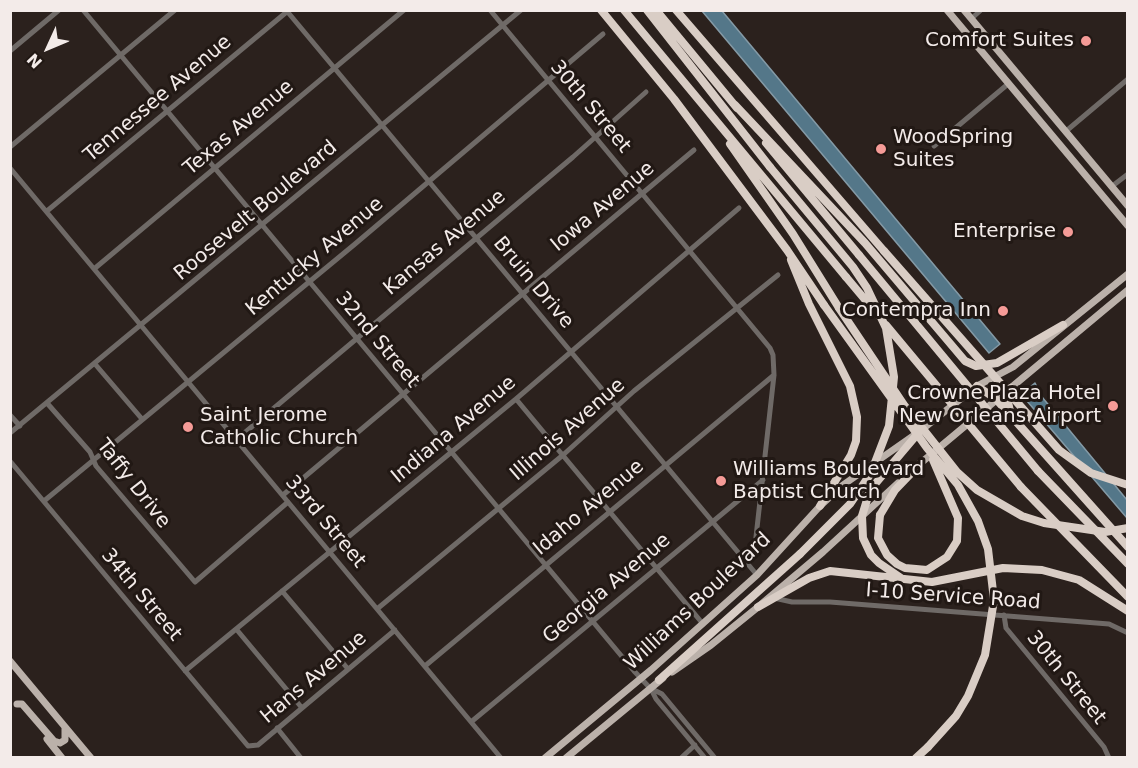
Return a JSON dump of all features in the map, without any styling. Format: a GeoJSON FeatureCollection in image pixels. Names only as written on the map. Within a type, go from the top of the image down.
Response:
{"type":"FeatureCollection","features":[{"type":"Feature","properties":{"kind":"highway"},"geometry":{"type":"LineString","coordinates":[[601,10],[674,99],[788,250],[824,305],[927,448],[958,485],[978,521],[988,549],[994,600],[991,633],[980,670],[956,716],[916,758]]}},
{"type":"Feature","properties":{"kind":"highway"},"geometry":{"type":"LineString","coordinates":[[624,10],[1022,487],[1082,553],[1128,597]]}},
{"type":"Feature","properties":{"kind":"highway"},"geometry":{"type":"LineString","coordinates":[[647,10],[770,167],[853,267],[867,288],[885,328],[894,377],[889,426],[871,473],[850,504],[828,528],[659,680]]}},
{"type":"Feature","properties":{"kind":"highway"},"geometry":{"type":"LineString","coordinates":[[656,10],[1038,471],[1128,564]]}},
{"type":"Feature","properties":{"kind":"highway"},"geometry":{"type":"LineString","coordinates":[[676,10],[1059,450],[1091,473],[1128,485]]}},
{"type":"Feature","properties":{"kind":"highway"},"geometry":{"type":"LineString","coordinates":[[700,102],[793,234],[904,405],[957,472],[977,490],[1022,516],[1044,523],[1104,532],[1128,528]]}},
{"type":"Feature","properties":{"kind":"highway"},"geometry":{"type":"LineString","coordinates":[[735,105],[865,243],[965,361],[976,366],[997,363],[1063,325]]}},
{"type":"Feature","properties":{"kind":"highway"},"geometry":{"type":"LineString","coordinates":[[788,250],[809,304],[850,386],[857,417],[854,448],[820,506]]}},
{"type":"Feature","properties":{"kind":"highway"},"geometry":{"type":"LineString","coordinates":[[977,386],[996,399],[1128,547]]}},
{"type":"Feature","properties":{"kind":"highway"},"geometry":{"type":"LineString","coordinates":[[1011,388],[1007,405],[1018,426]]}},
{"type":"Feature","properties":{"kind":"highway"},"geometry":{"type":"LineString","coordinates":[[905,581],[871,555],[862,538],[862,516],[870,490],[920,431]]}},
{"type":"Feature","properties":{"kind":"highway"},"geometry":{"type":"LineString","coordinates":[[920,464],[895,490],[880,515],[878,538],[887,555],[897,564],[927,570],[939,564],[952,550],[959,531],[958,518],[946,486],[927,448]]}},
{"type":"Feature","properties":{"kind":"highway"},"geometry":{"type":"LineString","coordinates":[[758,607],[809,578],[830,571],[905,581],[932,582],[1003,568],[1042,570],[1080,580],[1128,611]]}},
{"type":"Feature","properties":{"kind":"main road"},"geometry":{"type":"LineString","coordinates":[[946,10],[1128,226]]}},
{"type":"Feature","properties":{"kind":"main road"},"geometry":{"type":"LineString","coordinates":[[964,10],[1128,206]]}},
{"type":"Feature","properties":{"kind":"main road"},"geometry":{"type":"LineString","coordinates":[[992,65],[997,61],[1002,63],[1047,117],[1065,132]]}},
{"type":"Feature","properties":{"kind":"main road"},"geometry":{"type":"LineString","coordinates":[[1084,174],[1095,177],[1101,175]]}},
{"type":"Feature","properties":{"kind":"main road","name":"Williams Boulevard"},"geometry":{"type":"LineString","coordinates":[[545,758],[641,678],[757,575],[820,506],[849,480],[920,431],[977,386],[1013,367],[1128,274]]}},
{"type":"Feature","properties":{"kind":"main road","name":"Williams Boulevard"},"geometry":{"type":"LineString","coordinates":[[566,758],[659,680],[711,645],[758,607],[920,464],[1128,290]]}},
{"type":"Feature","properties":{"kind":"main road"},"geometry":{"type":"LineString","coordinates":[[10,662],[92,758]]}},
{"type":"Feature","properties":{"kind":"main road"},"geometry":{"type":"LineString","coordinates":[[10,696],[62,758]]}},
{"type":"Feature","properties":{"kind":"main road"},"geometry":{"type":"LineString","coordinates":[[17,704],[22,704],[54,741],[60,743],[66,735],[61,721]]}},
{"type":"Feature","properties":{"kind":"street"},"geometry":{"type":"LineString","coordinates":[[10,51],[59,10]]}},
{"type":"Feature","properties":{"kind":"street","name":"32nd Street"},"geometry":{"type":"LineString","coordinates":[[83,10],[591,621],[650,688],[656,699],[705,757]]}},
{"type":"Feature","properties":{"kind":"street"},"geometry":{"type":"LineString","coordinates":[[10,147],[175,10]]}},
{"type":"Feature","properties":{"kind":"street","name":"Texas Avenue"},"geometry":{"type":"LineString","coordinates":[[94,269],[404,10]]}},
{"type":"Feature","properties":{"kind":"street","name":"30th Street"},"geometry":{"type":"LineString","coordinates":[[490,10],[689,250]]}},
{"type":"Feature","properties":{"kind":"street","name":"Roosevelt Boulevard"},"geometry":{"type":"LineString","coordinates":[[10,433],[521,10]]}},
{"type":"Feature","properties":{"kind":"street"},"geometry":{"type":"LineString","coordinates":[[971,19],[981,10]]}},
{"type":"Feature","properties":{"kind":"street","name":"Bruin Drive"},"geometry":{"type":"LineString","coordinates":[[287,11],[757,575]]}},
{"type":"Feature","properties":{"kind":"street","name":"Tennessee Avenue"},"geometry":{"type":"LineString","coordinates":[[47,211],[287,11]]}},
{"type":"Feature","properties":{"kind":"street","name":"Kentucky Avenue"},"geometry":{"type":"LineString","coordinates":[[44,501],[309,282],[603,34]]}},
{"type":"Feature","properties":{"kind":"street"},"geometry":{"type":"LineString","coordinates":[[1065,132],[1128,79]]}},
{"type":"Feature","properties":{"kind":"street"},"geometry":{"type":"LineString","coordinates":[[934,146],[1008,84]]}},
{"type":"Feature","properties":{"kind":"street","name":"Kansas Avenue"},"geometry":{"type":"LineString","coordinates":[[236,440],[646,92]]}},
{"type":"Feature","properties":{"kind":"street","name":"Iowa Avenue"},"geometry":{"type":"LineString","coordinates":[[283,495],[694,150]]}},
{"type":"Feature","properties":{"kind":"street","name":"33rd Street"},"geometry":{"type":"LineString","coordinates":[[10,168],[501,758]]}},
{"type":"Feature","properties":{"kind":"street"},"geometry":{"type":"LineString","coordinates":[[1112,187],[1128,174]]}},
{"type":"Feature","properties":{"kind":"street","name":"Indiana Avenue"},"geometry":{"type":"LineString","coordinates":[[185,671],[516,399],[739,208]]}},
{"type":"Feature","properties":{"kind":"street"},"geometry":{"type":"LineString","coordinates":[[689,250],[738,308],[773,355],[774,375],[755,546]]}},
{"type":"Feature","properties":{"kind":"street","name":"Illinois Avenue"},"geometry":{"type":"LineString","coordinates":[[377,609],[778,274]]}},
{"type":"Feature","properties":{"kind":"street"},"geometry":{"type":"LineString","coordinates":[[95,364],[142,419]]}},
{"type":"Feature","properties":{"kind":"street","name":"Idaho Avenue"},"geometry":{"type":"LineString","coordinates":[[425,666],[544,564],[774,375]]}},
{"type":"Feature","properties":{"kind":"street"},"geometry":{"type":"LineString","coordinates":[[516,399],[703,624]]}},
{"type":"Feature","properties":{"kind":"street","name":"Taffy Drive"},"geometry":{"type":"LineString","coordinates":[[47,403],[90,452],[93,460],[195,582],[288,502]]}},
{"type":"Feature","properties":{"kind":"street"},"geometry":{"type":"LineString","coordinates":[[10,415],[20,426]]}},
{"type":"Feature","properties":{"kind":"street","name":"34th Street"},"geometry":{"type":"LineString","coordinates":[[10,461],[250,746]]}},
{"type":"Feature","properties":{"kind":"street","name":"Georgia Avenue"},"geometry":{"type":"LineString","coordinates":[[471,722],[655,567],[763,480]]}},
{"type":"Feature","properties":{"kind":"street"},"geometry":{"type":"LineString","coordinates":[[282,591],[348,669]]}},
{"type":"Feature","properties":{"kind":"street","name":"I-10 Service Road"},"geometry":{"type":"LineString","coordinates":[[774,598],[792,602],[1109,624],[1128,633]]}},
{"type":"Feature","properties":{"kind":"street","name":"30th Street"},"geometry":{"type":"LineString","coordinates":[[1004,615],[1006,628],[1109,758]]}},
{"type":"Feature","properties":{"kind":"street"},"geometry":{"type":"LineString","coordinates":[[237,630],[302,708]]}},
{"type":"Feature","properties":{"kind":"street","name":"Hans Avenue"},"geometry":{"type":"LineString","coordinates":[[250,746],[258,745],[395,630]]}},
{"type":"Feature","properties":{"kind":"street","name":"32nd Street"},"geometry":{"type":"LineString","coordinates":[[650,688],[662,694],[716,758]]}},
{"type":"Feature","properties":{"kind":"street"},"geometry":{"type":"LineString","coordinates":[[277,728],[301,758]]}},
{"type":"Feature","properties":{"kind":"street"},"geometry":{"type":"LineString","coordinates":[[681,758],[695,745]]}},
{"type":"Feature","properties":{"kind":"street"},"geometry":{"type":"LineString","coordinates":[[705,757],[711,752]]}},
{"type":"Feature","properties":{"kind":"water"},"geometry":{"type":"Polygon","coordinates":[[[702,11],[722,11],[1000,344],[989,353],[702,11]]]}},
{"type":"Feature","properties":{"kind":"water"},"geometry":{"type":"Polygon","coordinates":[[[1035,383],[1042,397],[1127,500],[1127,518],[1021,394],[1035,383]]]}},
{"type":"Feature","properties":{"kind":"place","name":"Comfort Suites"},"geometry":{"type":"Point","coordinates":[1086,41]}},
{"type":"Feature","properties":{"kind":"place","name":"WoodSpring Suites"},"geometry":{"type":"Point","coordinates":[881,149]}},
{"type":"Feature","properties":{"kind":"place","name":"Enterprise"},"geometry":{"type":"Point","coordinates":[1068,232]}},
{"type":"Feature","properties":{"kind":"place","name":"Contempra Inn"},"geometry":{"type":"Point","coordinates":[1003,311]}},
{"type":"Feature","properties":{"kind":"place","name":"Crowne Plaza Hotel New Orleans Airport"},"geometry":{"type":"Point","coordinates":[1113,406]}},
{"type":"Feature","properties":{"kind":"place","name":"Saint Jerome Catholic Church"},"geometry":{"type":"Point","coordinates":[188,427]}},
{"type":"Feature","properties":{"kind":"place","name":"Williams Boulevard Baptist Church"},"geometry":{"type":"Point","coordinates":[721,481]}}]}
